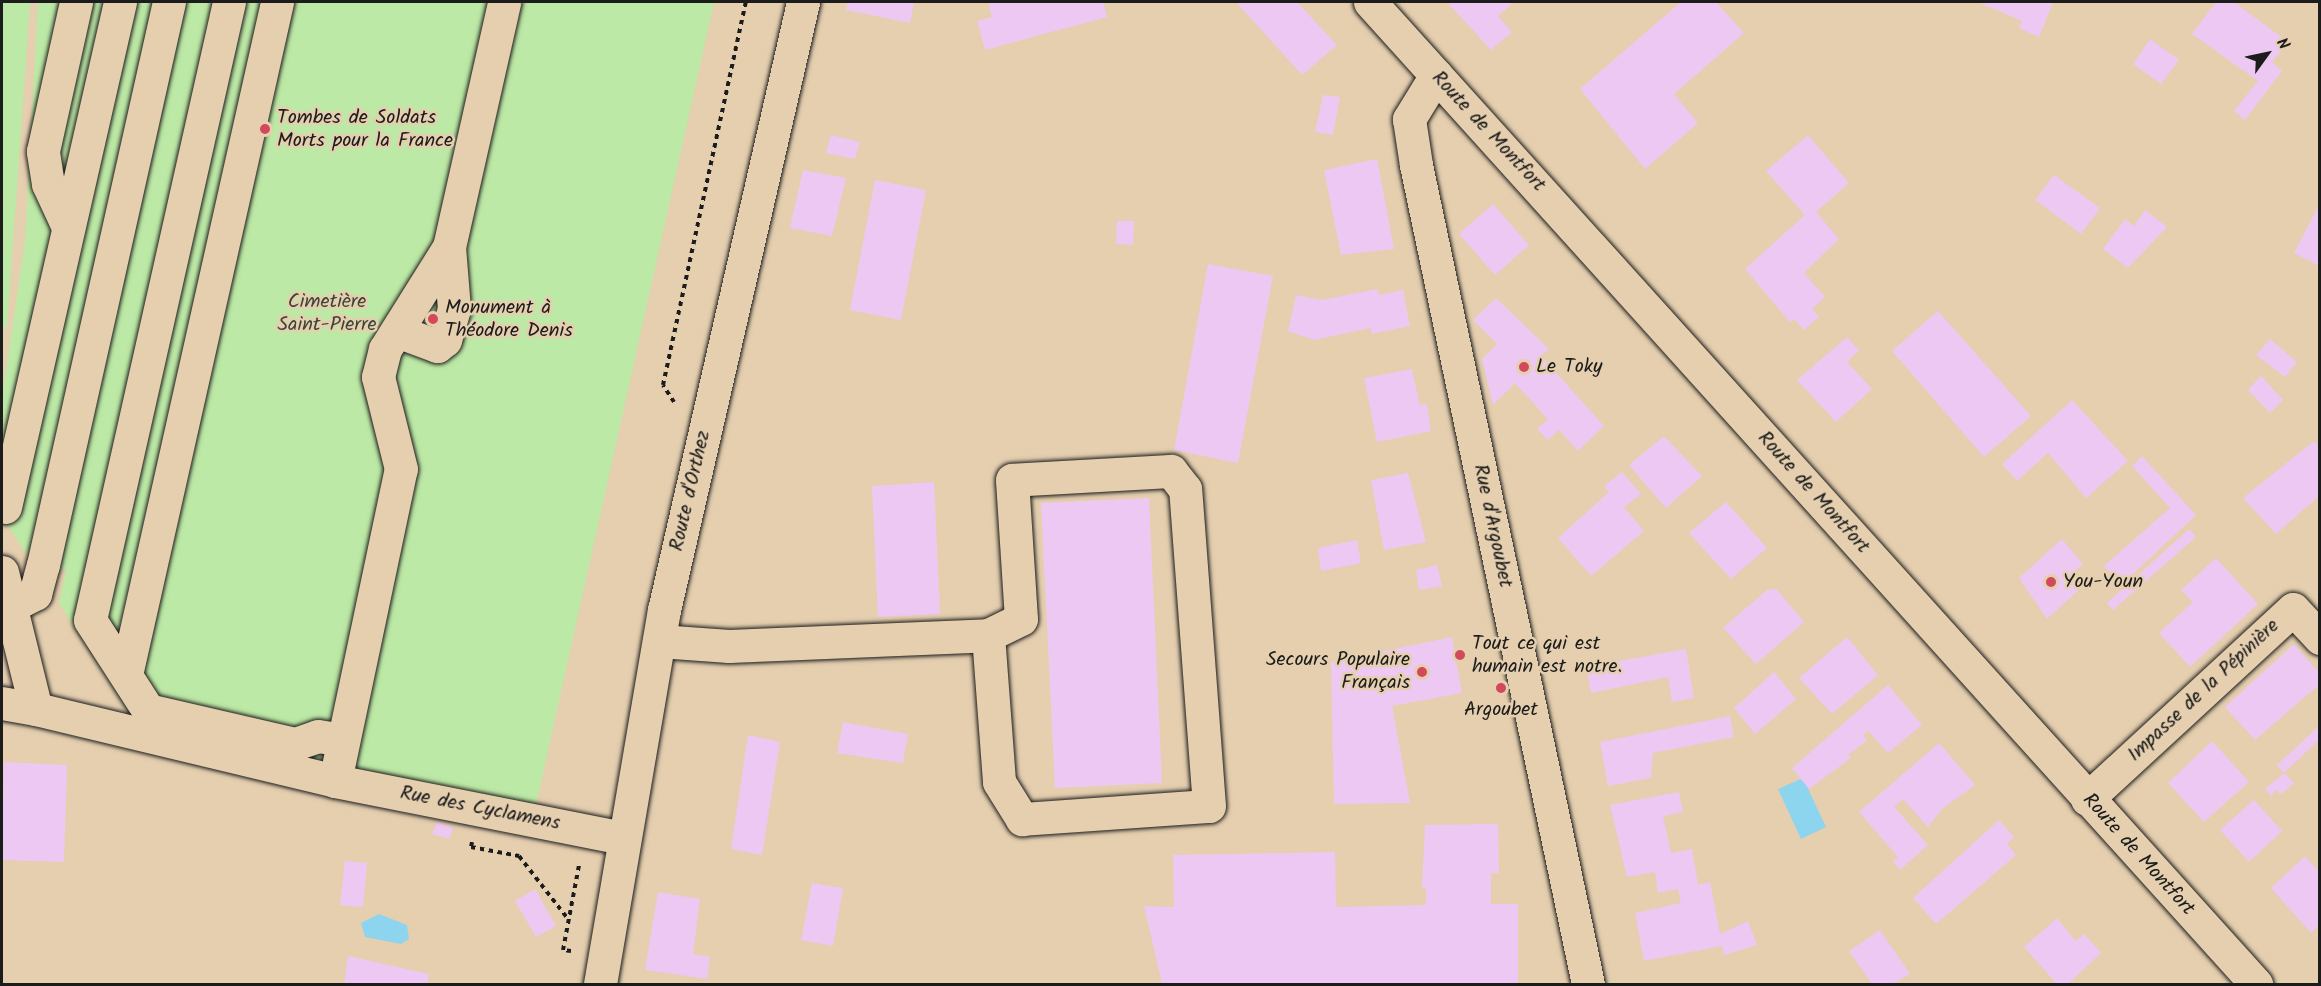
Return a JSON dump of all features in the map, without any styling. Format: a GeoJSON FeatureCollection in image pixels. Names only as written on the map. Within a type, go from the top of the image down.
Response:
{"type":"FeatureCollection","features":[{"type":"Feature","properties":{"kind":"main road"},"geometry":{"type":"LineString","coordinates":[[68,227],[48,184],[43,152],[76,2]]}},
{"type":"Feature","properties":{"kind":"main road"},"geometry":{"type":"LineString","coordinates":[[4,507],[120,2]]}},
{"type":"Feature","properties":{"kind":"main road"},"geometry":{"type":"LineString","coordinates":[[13,605],[35,594],[41,574],[169,2]]}},
{"type":"Feature","properties":{"kind":"main road"},"geometry":{"type":"LineString","coordinates":[[229,2],[90,620],[148,710],[295,744],[318,736],[343,740]]}},
{"type":"Feature","properties":{"kind":"main road"},"geometry":{"type":"LineString","coordinates":[[126,675],[277,2]]}},
{"type":"Feature","properties":{"kind":"main road"},"geometry":{"type":"LineString","coordinates":[[397,331],[437,346],[446,340],[454,309],[449,247],[504,2]]}},
{"type":"Feature","properties":{"kind":"main road","name":"Route d'Orthez"},"geometry":{"type":"LineString","coordinates":[[600,984],[659,640],[803,2]]}},
{"type":"Feature","properties":{"kind":"main road","name":"Route de Montfort"},"geometry":{"type":"LineString","coordinates":[[1370,2],[2256,984]]}},
{"type":"Feature","properties":{"kind":"main road","name":"Rue d'Argoubet"},"geometry":{"type":"LineString","coordinates":[[1436,75],[1409,119],[1416,165],[1588,984]]}},
{"type":"Feature","properties":{"kind":"main road"},"geometry":{"type":"LineString","coordinates":[[335,781],[400,469],[378,377],[385,349],[414,298],[449,247]]}},
{"type":"Feature","properties":{"kind":"main road"},"geometry":{"type":"LineString","coordinates":[[414,298],[454,309]]}},
{"type":"Feature","properties":{"kind":"main road"},"geometry":{"type":"LineString","coordinates":[[659,640],[729,646],[988,635],[1021,619],[1012,480],[1171,471],[1185,489],[1209,806],[1022,819],[999,782],[988,635]]}},
{"type":"Feature","properties":{"kind":"main road"},"geometry":{"type":"LineString","coordinates":[[2,572],[13,605],[36,709],[2,703]]}},
{"type":"Feature","properties":{"kind":"main road","name":"Impasse de la Pépinière"},"geometry":{"type":"LineString","coordinates":[[2087,799],[2293,609],[2319,638]]}},
{"type":"Feature","properties":{"kind":"main road","name":"Rue des Cyclamens"},"geometry":{"type":"LineString","coordinates":[[36,709],[335,781],[624,838]]}},
{"type":"Feature","properties":{"kind":"path"},"geometry":{"type":"LineString","coordinates":[[479,809],[471,848],[519,856],[568,920]]}},
{"type":"Feature","properties":{"kind":"green space"},"geometry":{"type":"Polygon","coordinates":[[[2,2],[30,2],[7,327],[2,327],[2,2]]]}},
{"type":"Feature","properties":{"kind":"green space","name":"Cimetière Saint-Pierre"},"geometry":{"type":"Polygon","coordinates":[[[38,2],[714,2],[535,809],[136,724],[59,603],[66,570],[32,562],[2,517],[2,398],[25,240],[38,2]]]}},
{"type":"Feature","properties":{"kind":"water"},"geometry":{"type":"Polygon","coordinates":[[[1803,778],[1826,827],[1801,839],[1778,789],[1803,778]]]}},
{"type":"Feature","properties":{"kind":"water"},"geometry":{"type":"Polygon","coordinates":[[[379,914],[407,925],[409,939],[401,944],[365,937],[361,923],[379,914]]]}},
{"type":"Feature","properties":{"kind":"building"},"geometry":{"type":"Polygon","coordinates":[[[848,2],[914,2],[910,23],[846,10],[848,2]]]}},
{"type":"Feature","properties":{"kind":"building"},"geometry":{"type":"Polygon","coordinates":[[[988,2],[1103,2],[1107,17],[985,50],[977,21],[992,17],[988,2]]]}},
{"type":"Feature","properties":{"kind":"building"},"geometry":{"type":"Polygon","coordinates":[[[1236,2],[1297,2],[1337,45],[1302,75],[1236,2]]]}},
{"type":"Feature","properties":{"kind":"building"},"geometry":{"type":"Polygon","coordinates":[[[1447,2],[1514,2],[1498,16],[1512,32],[1491,50],[1447,2]]]}},
{"type":"Feature","properties":{"kind":"building"},"geometry":{"type":"Polygon","coordinates":[[[1681,2],[1716,2],[1744,33],[1674,94],[1698,123],[1645,169],[1580,89],[1681,2]]]}},
{"type":"Feature","properties":{"kind":"building"},"geometry":{"type":"Polygon","coordinates":[[[1978,2],[2053,2],[2039,37],[2019,28],[2022,21],[1978,2]]]}},
{"type":"Feature","properties":{"kind":"building"},"geometry":{"type":"Polygon","coordinates":[[[2216,2],[2234,2],[2288,42],[2272,62],[2282,71],[2245,120],[2234,111],[2258,81],[2192,34],[2216,2]]]}},
{"type":"Feature","properties":{"kind":"building"},"geometry":{"type":"Polygon","coordinates":[[[2150,39],[2179,60],[2161,84],[2133,64],[2150,39]]]}},
{"type":"Feature","properties":{"kind":"building"},"geometry":{"type":"Polygon","coordinates":[[[1323,95],[1340,97],[1333,135],[1315,132],[1323,95]]]}},
{"type":"Feature","properties":{"kind":"building"},"geometry":{"type":"Polygon","coordinates":[[[831,135],[860,142],[855,159],[826,153],[831,135]]]}},
{"type":"Feature","properties":{"kind":"building"},"geometry":{"type":"Polygon","coordinates":[[[1808,135],[1849,183],[1816,212],[1839,239],[1804,273],[1825,297],[1812,309],[1819,317],[1804,330],[1794,319],[1790,322],[1745,269],[1805,215],[1766,171],[1808,135]]]}},
{"type":"Feature","properties":{"kind":"building"},"geometry":{"type":"Polygon","coordinates":[[[1377,159],[1394,249],[1341,255],[1324,170],[1377,159]]]}},
{"type":"Feature","properties":{"kind":"building"},"geometry":{"type":"Polygon","coordinates":[[[803,170],[846,178],[832,236],[790,228],[803,170]]]}},
{"type":"Feature","properties":{"kind":"building"},"geometry":{"type":"Polygon","coordinates":[[[2054,175],[2100,208],[2081,234],[2035,200],[2054,175]]]}},
{"type":"Feature","properties":{"kind":"building"},"geometry":{"type":"Polygon","coordinates":[[[875,180],[926,190],[901,320],[850,310],[875,180]]]}},
{"type":"Feature","properties":{"kind":"building"},"geometry":{"type":"Polygon","coordinates":[[[1493,204],[1529,245],[1495,275],[1459,234],[1493,204]]]}},
{"type":"Feature","properties":{"kind":"building"},"geometry":{"type":"Polygon","coordinates":[[[2319,205],[2319,266],[2294,253],[2319,205]]]}},
{"type":"Feature","properties":{"kind":"building"},"geometry":{"type":"Polygon","coordinates":[[[2145,210],[2167,227],[2128,268],[2103,249],[2125,219],[2134,226],[2145,210]]]}},
{"type":"Feature","properties":{"kind":"building"},"geometry":{"type":"Polygon","coordinates":[[[1117,221],[1134,221],[1133,245],[1116,244],[1117,221]]]}},
{"type":"Feature","properties":{"kind":"building"},"geometry":{"type":"Polygon","coordinates":[[[1208,264],[1273,276],[1238,463],[1174,450],[1208,264]]]}},
{"type":"Feature","properties":{"kind":"building"},"geometry":{"type":"Polygon","coordinates":[[[1377,289],[1379,295],[1403,290],[1410,326],[1372,334],[1371,328],[1314,340],[1288,331],[1296,295],[1322,300],[1377,289]]]}},
{"type":"Feature","properties":{"kind":"building"},"geometry":{"type":"Polygon","coordinates":[[[1496,298],[1549,349],[1541,356],[1604,426],[1578,451],[1559,430],[1548,440],[1537,429],[1548,419],[1515,383],[1493,405],[1482,359],[1497,344],[1473,320],[1496,298]]]}},
{"type":"Feature","properties":{"kind":"building"},"geometry":{"type":"Polygon","coordinates":[[[1938,311],[2031,416],[1984,457],[1892,351],[1938,311]]]}},
{"type":"Feature","properties":{"kind":"building"},"geometry":{"type":"Polygon","coordinates":[[[1847,337],[1859,350],[1847,362],[1872,389],[1836,422],[1797,380],[1847,337]]]}},
{"type":"Feature","properties":{"kind":"building"},"geometry":{"type":"Polygon","coordinates":[[[2270,339],[2297,362],[2285,377],[2256,355],[2270,339]]]}},
{"type":"Feature","properties":{"kind":"building"},"geometry":{"type":"Polygon","coordinates":[[[1412,369],[1420,405],[1427,404],[1431,431],[1377,442],[1364,378],[1412,369]]]}},
{"type":"Feature","properties":{"kind":"building"},"geometry":{"type":"Polygon","coordinates":[[[2261,376],[2283,400],[2270,413],[2248,390],[2261,376]]]}},
{"type":"Feature","properties":{"kind":"building"},"geometry":{"type":"Polygon","coordinates":[[[2072,400],[2128,461],[2086,498],[2048,453],[2017,481],[2002,464],[2072,400]]]}},
{"type":"Feature","properties":{"kind":"building"},"geometry":{"type":"Polygon","coordinates":[[[1664,436],[1702,476],[1666,508],[1629,465],[1664,436]]]}},
{"type":"Feature","properties":{"kind":"building"},"geometry":{"type":"Polygon","coordinates":[[[2314,441],[2319,447],[2319,496],[2276,534],[2243,498],[2314,441]]]}},
{"type":"Feature","properties":{"kind":"building"},"geometry":{"type":"Polygon","coordinates":[[[2142,456],[2196,515],[2121,585],[2104,566],[2170,508],[2132,466],[2142,456]]]}},
{"type":"Feature","properties":{"kind":"building"},"geometry":{"type":"Polygon","coordinates":[[[1622,472],[1641,494],[1624,507],[1644,531],[1591,576],[1558,538],[1609,492],[1604,486],[1622,472]]]}},
{"type":"Feature","properties":{"kind":"building"},"geometry":{"type":"Polygon","coordinates":[[[1408,473],[1426,542],[1384,550],[1371,480],[1408,473]]]}},
{"type":"Feature","properties":{"kind":"building"},"geometry":{"type":"Polygon","coordinates":[[[934,482],[940,614],[878,617],[872,486],[934,482]]]}},
{"type":"Feature","properties":{"kind":"building"},"geometry":{"type":"Polygon","coordinates":[[[1149,498],[1162,783],[1055,788],[1041,503],[1149,498]]]}},
{"type":"Feature","properties":{"kind":"building"},"geometry":{"type":"Polygon","coordinates":[[[1726,502],[1767,548],[1731,579],[1689,533],[1726,502]]]}},
{"type":"Feature","properties":{"kind":"building"},"geometry":{"type":"Polygon","coordinates":[[[2189,529],[2196,537],[2113,610],[2107,603],[2189,529]]]}},
{"type":"Feature","properties":{"kind":"building","name":"You-Youn"},"geometry":{"type":"Polygon","coordinates":[[[2062,539],[2083,564],[2072,573],[2083,586],[2047,619],[2019,578],[2062,539]]]}},
{"type":"Feature","properties":{"kind":"building"},"geometry":{"type":"Polygon","coordinates":[[[1357,540],[1361,563],[1321,571],[1318,548],[1357,540]]]}},
{"type":"Feature","properties":{"kind":"building"},"geometry":{"type":"Polygon","coordinates":[[[2216,558],[2258,604],[2190,667],[2159,633],[2193,602],[2181,590],[2216,558]]]}},
{"type":"Feature","properties":{"kind":"building"},"geometry":{"type":"Polygon","coordinates":[[[1437,565],[1442,586],[1419,590],[1416,570],[1437,565]]]}},
{"type":"Feature","properties":{"kind":"building"},"geometry":{"type":"Polygon","coordinates":[[[1776,589],[1804,622],[1756,664],[1723,628],[1767,590],[1776,589]]]}},
{"type":"Feature","properties":{"kind":"building"},"geometry":{"type":"Polygon","coordinates":[[[1452,637],[1462,693],[1392,706],[1410,803],[1334,804],[1331,662],[1452,637]]]}},
{"type":"Feature","properties":{"kind":"building"},"geometry":{"type":"Polygon","coordinates":[[[1847,637],[1878,675],[1832,714],[1799,678],[1847,637]]]}},
{"type":"Feature","properties":{"kind":"building"},"geometry":{"type":"Polygon","coordinates":[[[2294,644],[2319,673],[2319,685],[2255,740],[2225,707],[2294,644]]]}},
{"type":"Feature","properties":{"kind":"building"},"geometry":{"type":"Polygon","coordinates":[[[1686,649],[1694,698],[1672,702],[1668,677],[1591,693],[1586,667],[1686,649]]]}},
{"type":"Feature","properties":{"kind":"building"},"geometry":{"type":"Polygon","coordinates":[[[1774,672],[1796,699],[1755,734],[1734,708],[1774,672]]]}},
{"type":"Feature","properties":{"kind":"building"},"geometry":{"type":"Polygon","coordinates":[[[1888,685],[1922,725],[1888,753],[1868,731],[1863,735],[1867,740],[1848,755],[1851,758],[1809,789],[1792,768],[1888,685]]]}},
{"type":"Feature","properties":{"kind":"building"},"geometry":{"type":"Polygon","coordinates":[[[1730,716],[1734,737],[1653,753],[1651,778],[1608,786],[1600,742],[1730,716]]]}},
{"type":"Feature","properties":{"kind":"building"},"geometry":{"type":"Polygon","coordinates":[[[843,722],[908,734],[903,763],[837,753],[843,722]]]}},
{"type":"Feature","properties":{"kind":"building"},"geometry":{"type":"Polygon","coordinates":[[[2319,726],[2319,740],[2284,773],[2277,765],[2319,726]]]}},
{"type":"Feature","properties":{"kind":"building"},"geometry":{"type":"Polygon","coordinates":[[[748,735],[780,742],[762,855],[731,849],[748,735]]]}},
{"type":"Feature","properties":{"kind":"building"},"geometry":{"type":"Polygon","coordinates":[[[2212,741],[2249,782],[2204,822],[2168,783],[2212,741]]]}},
{"type":"Feature","properties":{"kind":"building"},"geometry":{"type":"Polygon","coordinates":[[[1939,743],[1975,785],[1942,809],[1928,827],[1903,799],[1894,807],[1928,845],[1900,870],[1893,861],[1898,857],[1859,812],[1939,743]]]}},
{"type":"Feature","properties":{"kind":"building"},"geometry":{"type":"Polygon","coordinates":[[[4,762],[67,765],[64,862],[2,860],[4,762]]]}},
{"type":"Feature","properties":{"kind":"building"},"geometry":{"type":"Polygon","coordinates":[[[2284,773],[2294,783],[2281,794],[2276,790],[2271,796],[2265,789],[2284,773]]]}},
{"type":"Feature","properties":{"kind":"building"},"geometry":{"type":"Polygon","coordinates":[[[1679,792],[1683,812],[1663,816],[1671,853],[1692,849],[1698,885],[1710,882],[1720,934],[1748,921],[1757,945],[1724,955],[1722,946],[1644,961],[1635,913],[1681,903],[1678,889],[1658,893],[1655,872],[1627,877],[1610,805],[1679,792]]]}},
{"type":"Feature","properties":{"kind":"building"},"geometry":{"type":"Polygon","coordinates":[[[2254,800],[2282,831],[2249,862],[2220,830],[2254,800]]]}},
{"type":"Feature","properties":{"kind":"building"},"geometry":{"type":"Polygon","coordinates":[[[1999,820],[2014,837],[2007,844],[2016,855],[1936,924],[1913,898],[1999,820]]]}},
{"type":"Feature","properties":{"kind":"building"},"geometry":{"type":"Polygon","coordinates":[[[437,822],[453,828],[449,839],[432,834],[437,822]]]}},
{"type":"Feature","properties":{"kind":"building"},"geometry":{"type":"Polygon","coordinates":[[[1498,824],[1499,873],[1491,873],[1491,904],[1518,904],[1518,984],[1162,984],[1144,906],[1174,907],[1173,855],[1335,852],[1336,907],[1426,905],[1426,888],[1422,887],[1425,825],[1498,824]]]}},
{"type":"Feature","properties":{"kind":"building"},"geometry":{"type":"Polygon","coordinates":[[[2305,856],[2319,872],[2319,925],[2311,933],[2271,888],[2305,856]]]}},
{"type":"Feature","properties":{"kind":"building"},"geometry":{"type":"Polygon","coordinates":[[[345,861],[367,863],[363,907],[340,905],[345,861]]]}},
{"type":"Feature","properties":{"kind":"building"},"geometry":{"type":"Polygon","coordinates":[[[812,883],[843,888],[833,946],[801,940],[812,883]]]}},
{"type":"Feature","properties":{"kind":"building"},"geometry":{"type":"Polygon","coordinates":[[[535,889],[556,926],[536,937],[515,901],[535,889]]]}},
{"type":"Feature","properties":{"kind":"building"},"geometry":{"type":"Polygon","coordinates":[[[658,892],[700,899],[693,954],[710,957],[707,979],[645,970],[658,892]]]}},
{"type":"Feature","properties":{"kind":"building"},"geometry":{"type":"Polygon","coordinates":[[[2057,918],[2076,941],[2084,934],[2101,953],[2068,984],[2057,984],[2024,947],[2057,918]]]}},
{"type":"Feature","properties":{"kind":"building"},"geometry":{"type":"Polygon","coordinates":[[[1880,930],[1910,974],[1893,984],[1872,984],[1849,951],[1880,930]]]}},
{"type":"Feature","properties":{"kind":"building"},"geometry":{"type":"Polygon","coordinates":[[[348,956],[429,974],[427,984],[344,984],[348,956]]]}},
{"type":"Feature","properties":{"kind":"place","name":"Tombes de Soldats Morts pour la France"},"geometry":{"type":"Point","coordinates":[265,129]}},
{"type":"Feature","properties":{"kind":"place","name":"Monument à Théodore Denis"},"geometry":{"type":"Point","coordinates":[433,319]}},
{"type":"Feature","properties":{"kind":"place","name":"Le Toky"},"geometry":{"type":"Point","coordinates":[1524,367]}},
{"type":"Feature","properties":{"kind":"place","name":"You-Youn"},"geometry":{"type":"Point","coordinates":[2051,582]}},
{"type":"Feature","properties":{"kind":"place","name":"Tout ce qui est humain est notre."},"geometry":{"type":"Point","coordinates":[1460,655]}},
{"type":"Feature","properties":{"kind":"place","name":"Secours Populaire Français"},"geometry":{"type":"Point","coordinates":[1422,672]}},
{"type":"Feature","properties":{"kind":"place","name":"Argoubet"},"geometry":{"type":"Point","coordinates":[1501,688]}}]}
